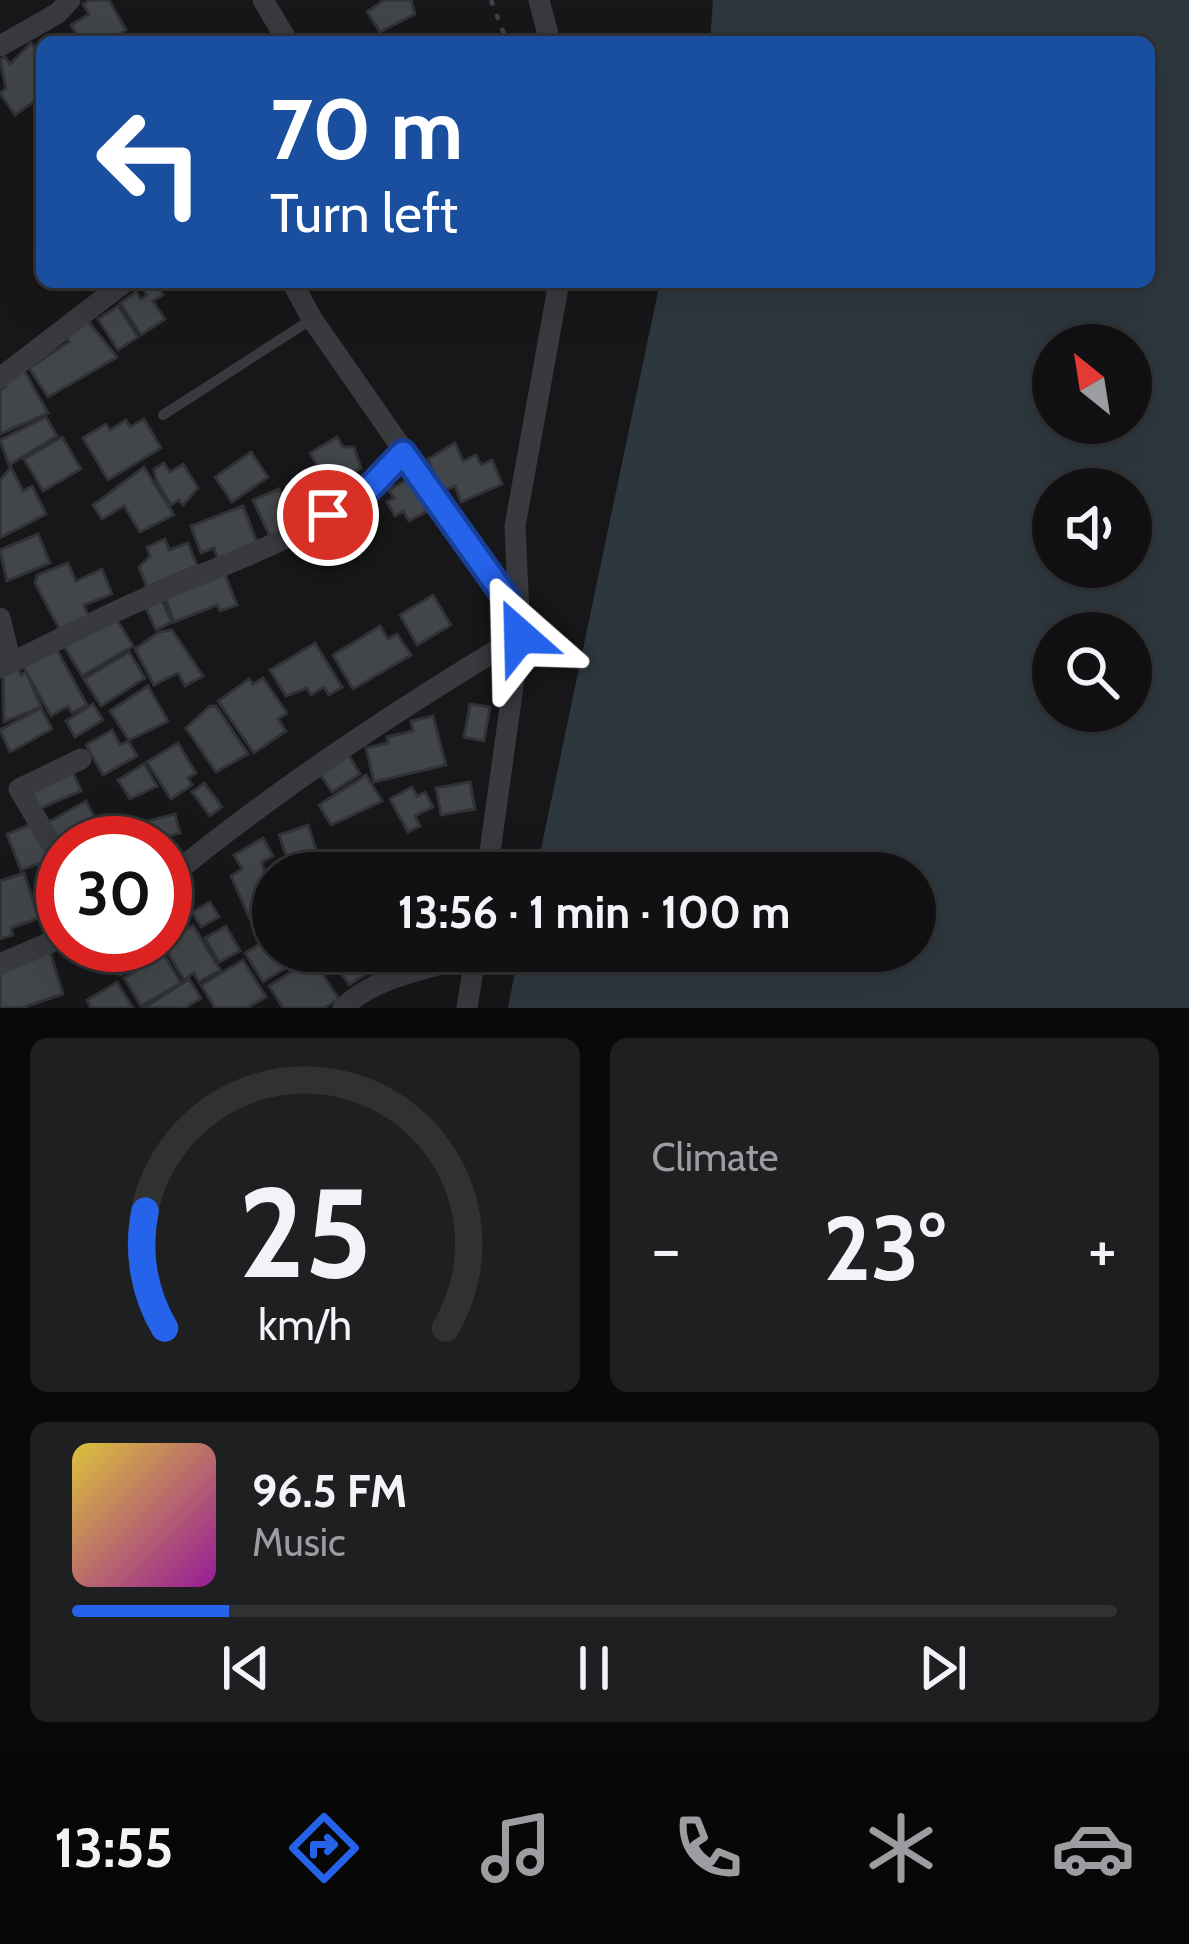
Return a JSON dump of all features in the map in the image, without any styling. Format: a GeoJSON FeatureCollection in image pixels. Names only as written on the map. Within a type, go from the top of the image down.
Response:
{"type":"FeatureCollection","features":[{"type":"Feature","properties":{"kind":"street"},"geometry":{"type":"LineString","coordinates":[[0,46],[58,14],[70,0]]}},
{"type":"Feature","properties":{"kind":"street"},"geometry":{"type":"LineString","coordinates":[[263,0],[284,36]]}},
{"type":"Feature","properties":{"kind":"street"},"geometry":{"type":"LineString","coordinates":[[539,0],[548,36]]}},
{"type":"Feature","properties":{"kind":"street"},"geometry":{"type":"LineString","coordinates":[[0,378],[116,288]]}},
{"type":"Feature","properties":{"kind":"street"},"geometry":{"type":"LineString","coordinates":[[295,288],[403,453],[507,599],[520,636]]}},
{"type":"Feature","properties":{"kind":"street"},"geometry":{"type":"LineString","coordinates":[[490,852],[520,636],[515,526],[559,288]]}},
{"type":"Feature","properties":{"kind":"street"},"geometry":{"type":"LineString","coordinates":[[0,618],[6,666],[141,600],[267,549],[359,499],[403,453]]}},
{"type":"Feature","properties":{"kind":"street"},"geometry":{"type":"LineString","coordinates":[[192,859],[262,801],[378,722],[520,636]]}},
{"type":"Feature","properties":{"kind":"street"},"geometry":{"type":"LineString","coordinates":[[36,817],[20,789],[81,759]]}},
{"type":"Feature","properties":{"kind":"street"},"geometry":{"type":"LineString","coordinates":[[0,964],[36,949]]}},
{"type":"Feature","properties":{"kind":"street"},"geometry":{"type":"LineString","coordinates":[[343,1008],[353,997],[416,972]]}},
{"type":"Feature","properties":{"kind":"street"},"geometry":{"type":"LineString","coordinates":[[467,1008],[473,972]]}},
{"type":"Feature","properties":{"kind":"lane"},"geometry":{"type":"LineString","coordinates":[[163,415],[312,319]]}},
{"type":"Feature","properties":{"kind":"path"},"geometry":{"type":"LineString","coordinates":[[491,0],[505,36]]}},
{"type":"Feature","properties":{"kind":"shaded area"},"geometry":{"type":"Polygon","coordinates":[[[713,0],[1189,0],[1189,1008],[508,1008],[515,972],[936,972],[936,852],[540,852],[659,288],[1155,288],[1155,36],[710,36],[713,0]]]}},
{"type":"Feature","properties":{"kind":"building"},"geometry":{"type":"Polygon","coordinates":[[[109,0],[126,30],[116,36],[77,36],[71,25],[89,14],[83,4],[109,0]]]}},
{"type":"Feature","properties":{"kind":"building"},"geometry":{"type":"Polygon","coordinates":[[[384,0],[411,0],[415,14],[380,32],[367,12],[384,0]]]}},
{"type":"Feature","properties":{"kind":"building"},"geometry":{"type":"Polygon","coordinates":[[[31,43],[36,50],[36,100],[15,115],[0,93],[6,88],[0,60],[5,57],[10,64],[31,43]]]}},
{"type":"Feature","properties":{"kind":"building"},"geometry":{"type":"Polygon","coordinates":[[[142,288],[159,288],[163,295],[153,301],[165,319],[141,335],[120,303],[136,292],[141,299],[147,295],[142,288]]]}},
{"type":"Feature","properties":{"kind":"building"},"geometry":{"type":"Polygon","coordinates":[[[118,306],[138,337],[118,350],[98,319],[118,306]]]}},
{"type":"Feature","properties":{"kind":"building"},"geometry":{"type":"Polygon","coordinates":[[[88,321],[117,357],[48,397],[29,368],[69,342],[65,336],[88,321]]]}},
{"type":"Feature","properties":{"kind":"building"},"geometry":{"type":"Polygon","coordinates":[[[24,370],[48,413],[0,434],[3,382],[24,370]]]}},
{"type":"Feature","properties":{"kind":"building"},"geometry":{"type":"Polygon","coordinates":[[[46,417],[57,436],[9,465],[0,440],[46,417]]]}},
{"type":"Feature","properties":{"kind":"building"},"geometry":{"type":"Polygon","coordinates":[[[144,419],[161,448],[108,480],[83,438],[106,424],[110,430],[126,420],[130,427],[144,419]]]}},
{"type":"Feature","properties":{"kind":"building"},"geometry":{"type":"Polygon","coordinates":[[[62,437],[81,469],[43,491],[24,459],[62,437]]]}},
{"type":"Feature","properties":{"kind":"building"},"geometry":{"type":"Polygon","coordinates":[[[337,437],[343,447],[354,447],[361,468],[330,486],[310,453],[337,437]]]}},
{"type":"Feature","properties":{"kind":"building"},"geometry":{"type":"Polygon","coordinates":[[[455,443],[463,461],[476,455],[481,465],[492,460],[502,484],[461,502],[455,486],[441,492],[428,459],[455,443]]]}},
{"type":"Feature","properties":{"kind":"building"},"geometry":{"type":"Polygon","coordinates":[[[251,452],[268,477],[232,502],[215,477],[251,452]]]}},
{"type":"Feature","properties":{"kind":"building"},"geometry":{"type":"Polygon","coordinates":[[[164,463],[170,472],[183,464],[198,488],[183,505],[179,500],[171,505],[156,480],[154,469],[164,463]]]}},
{"type":"Feature","properties":{"kind":"building"},"geometry":{"type":"Polygon","coordinates":[[[11,467],[23,491],[32,486],[46,514],[0,538],[0,480],[11,467]]]}},
{"type":"Feature","properties":{"kind":"building"},"geometry":{"type":"Polygon","coordinates":[[[144,467],[174,515],[140,532],[124,506],[102,519],[93,505],[144,467]]]}},
{"type":"Feature","properties":{"kind":"building"},"geometry":{"type":"Polygon","coordinates":[[[410,478],[429,510],[409,521],[403,511],[395,516],[387,502],[394,498],[389,490],[410,478]]]}},
{"type":"Feature","properties":{"kind":"building"},"geometry":{"type":"Polygon","coordinates":[[[279,489],[297,527],[271,539],[253,500],[279,489]]]}},
{"type":"Feature","properties":{"kind":"building"},"geometry":{"type":"Polygon","coordinates":[[[243,506],[258,545],[218,560],[214,548],[201,553],[191,526],[243,506]]]}},
{"type":"Feature","properties":{"kind":"building"},"geometry":{"type":"Polygon","coordinates":[[[38,534],[50,563],[7,581],[0,550],[38,534]]]}},
{"type":"Feature","properties":{"kind":"building"},"geometry":{"type":"Polygon","coordinates":[[[165,539],[169,550],[188,543],[197,566],[147,587],[139,567],[150,556],[147,547],[165,539]]]}},
{"type":"Feature","properties":{"kind":"building"},"geometry":{"type":"Polygon","coordinates":[[[68,563],[76,581],[102,569],[112,594],[84,605],[89,618],[60,630],[35,583],[37,575],[68,563]]]}},
{"type":"Feature","properties":{"kind":"building"},"geometry":{"type":"Polygon","coordinates":[[[225,574],[237,605],[220,611],[217,605],[174,622],[165,598],[225,574]]]}},
{"type":"Feature","properties":{"kind":"building"},"geometry":{"type":"Polygon","coordinates":[[[433,595],[451,625],[417,645],[400,615],[433,595]]]}},
{"type":"Feature","properties":{"kind":"building"},"geometry":{"type":"Polygon","coordinates":[[[161,599],[172,622],[156,630],[145,606],[161,599]]]}},
{"type":"Feature","properties":{"kind":"building"},"geometry":{"type":"Polygon","coordinates":[[[117,620],[133,646],[82,676],[62,643],[117,620]]]}},
{"type":"Feature","properties":{"kind":"building"},"geometry":{"type":"Polygon","coordinates":[[[380,626],[388,639],[397,634],[411,655],[353,689],[333,655],[380,626]]]}},
{"type":"Feature","properties":{"kind":"building"},"geometry":{"type":"Polygon","coordinates":[[[172,630],[203,676],[185,686],[178,673],[154,685],[135,649],[159,632],[172,630]]]}},
{"type":"Feature","properties":{"kind":"building"},"geometry":{"type":"Polygon","coordinates":[[[315,643],[342,687],[329,695],[324,687],[311,695],[307,688],[286,696],[270,670],[315,643]]]}},
{"type":"Feature","properties":{"kind":"building"},"geometry":{"type":"Polygon","coordinates":[[[56,648],[87,705],[72,713],[68,706],[51,716],[23,666],[56,648]]]}},
{"type":"Feature","properties":{"kind":"building"},"geometry":{"type":"Polygon","coordinates":[[[129,652],[145,678],[101,706],[84,679],[129,652]]]}},
{"type":"Feature","properties":{"kind":"building"},"geometry":{"type":"Polygon","coordinates":[[[18,668],[21,675],[26,672],[41,707],[4,722],[3,674],[18,668]]]}},
{"type":"Feature","properties":{"kind":"building"},"geometry":{"type":"Polygon","coordinates":[[[263,678],[287,713],[278,719],[286,731],[254,753],[218,701],[249,679],[253,684],[263,678]]]}},
{"type":"Feature","properties":{"kind":"building"},"geometry":{"type":"Polygon","coordinates":[[[148,686],[168,721],[129,740],[110,711],[148,686]]]}},
{"type":"Feature","properties":{"kind":"building"},"geometry":{"type":"Polygon","coordinates":[[[93,704],[103,720],[75,737],[66,721],[93,704]]]}},
{"type":"Feature","properties":{"kind":"building"},"geometry":{"type":"Polygon","coordinates":[[[470,704],[490,707],[484,741],[464,737],[470,704]]]}},
{"type":"Feature","properties":{"kind":"building"},"geometry":{"type":"Polygon","coordinates":[[[216,706],[248,754],[216,772],[186,728],[216,706]]]}},
{"type":"Feature","properties":{"kind":"building"},"geometry":{"type":"Polygon","coordinates":[[[41,708],[52,729],[10,752],[0,730],[41,708]]]}},
{"type":"Feature","properties":{"kind":"building"},"geometry":{"type":"Polygon","coordinates":[[[433,716],[446,765],[374,782],[366,748],[413,731],[411,721],[433,716]]]}},
{"type":"Feature","properties":{"kind":"building"},"geometry":{"type":"Polygon","coordinates":[[[112,730],[120,745],[128,741],[137,756],[103,775],[86,745],[112,730]]]}},
{"type":"Feature","properties":{"kind":"building"},"geometry":{"type":"Polygon","coordinates":[[[178,743],[196,773],[188,778],[192,785],[171,799],[147,762],[178,743]]]}},
{"type":"Feature","properties":{"kind":"building"},"geometry":{"type":"Polygon","coordinates":[[[346,751],[360,774],[332,792],[317,769],[346,751]]]}},
{"type":"Feature","properties":{"kind":"building"},"geometry":{"type":"Polygon","coordinates":[[[144,764],[157,786],[130,799],[118,780],[144,764]]]}},
{"type":"Feature","properties":{"kind":"building"},"geometry":{"type":"Polygon","coordinates":[[[73,772],[81,791],[39,809],[31,789],[73,772]]]}},
{"type":"Feature","properties":{"kind":"building"},"geometry":{"type":"Polygon","coordinates":[[[366,775],[382,801],[331,825],[319,805],[366,775]]]}},
{"type":"Feature","properties":{"kind":"building"},"geometry":{"type":"Polygon","coordinates":[[[470,782],[475,809],[441,815],[436,788],[470,782]]]}},
{"type":"Feature","properties":{"kind":"building"},"geometry":{"type":"Polygon","coordinates":[[[204,783],[222,807],[210,816],[192,792],[204,783]]]}},
{"type":"Feature","properties":{"kind":"building"},"geometry":{"type":"Polygon","coordinates":[[[412,787],[417,796],[425,792],[433,807],[415,816],[420,826],[408,832],[390,799],[412,787]]]}},
{"type":"Feature","properties":{"kind":"building"},"geometry":{"type":"Polygon","coordinates":[[[86,801],[94,816],[59,816],[86,801]]]}},
{"type":"Feature","properties":{"kind":"building"},"geometry":{"type":"Polygon","coordinates":[[[36,822],[36,864],[21,870],[7,834],[36,822]]]}},
{"type":"Feature","properties":{"kind":"building"},"geometry":{"type":"Polygon","coordinates":[[[308,825],[317,852],[285,852],[279,835],[308,825]]]}},
{"type":"Feature","properties":{"kind":"building"},"geometry":{"type":"Polygon","coordinates":[[[263,838],[271,852],[252,852],[250,919],[231,876],[242,869],[234,855],[263,838]]]}},
{"type":"Feature","properties":{"kind":"building"},"geometry":{"type":"Polygon","coordinates":[[[24,873],[36,919],[11,928],[13,935],[0,939],[0,881],[24,873]]]}},
{"type":"Feature","properties":{"kind":"building"},"geometry":{"type":"Polygon","coordinates":[[[210,902],[219,917],[201,927],[192,912],[210,902]]]}},
{"type":"Feature","properties":{"kind":"building"},"geometry":{"type":"Polygon","coordinates":[[[193,925],[220,970],[199,982],[194,973],[184,980],[179,972],[192,972],[193,925]]]}},
{"type":"Feature","properties":{"kind":"building"},"geometry":{"type":"Polygon","coordinates":[[[226,926],[240,951],[219,962],[205,938],[226,926]]]}},
{"type":"Feature","properties":{"kind":"building"},"geometry":{"type":"Polygon","coordinates":[[[36,957],[36,972],[56,972],[63,994],[21,1008],[0,1008],[0,969],[36,957]]]}},
{"type":"Feature","properties":{"kind":"building"},"geometry":{"type":"Polygon","coordinates":[[[243,960],[266,997],[247,1008],[215,1008],[201,985],[243,960]]]}},
{"type":"Feature","properties":{"kind":"building"},"geometry":{"type":"Polygon","coordinates":[[[135,972],[174,972],[181,983],[141,1006],[124,978],[135,972]]]}},
{"type":"Feature","properties":{"kind":"building"},"geometry":{"type":"Polygon","coordinates":[[[257,972],[279,972],[263,982],[257,972]]]}},
{"type":"Feature","properties":{"kind":"building"},"geometry":{"type":"Polygon","coordinates":[[[291,972],[324,972],[339,999],[324,1008],[283,1008],[269,986],[291,972]]]}},
{"type":"Feature","properties":{"kind":"building"},"geometry":{"type":"Polygon","coordinates":[[[340,972],[369,972],[349,985],[340,972]]]}},
{"type":"Feature","properties":{"kind":"building"},"geometry":{"type":"Polygon","coordinates":[[[189,979],[201,998],[185,1008],[144,1008],[189,979]]]}},
{"type":"Feature","properties":{"kind":"building"},"geometry":{"type":"Polygon","coordinates":[[[117,982],[133,1008],[91,1008],[87,1000],[117,982]]]}},
{"type":"Feature","properties":{"kind":"route"},"geometry":{"type":"LineString","coordinates":[[328,515],[359,499],[403,453],[507,599],[520,636]]}}]}
